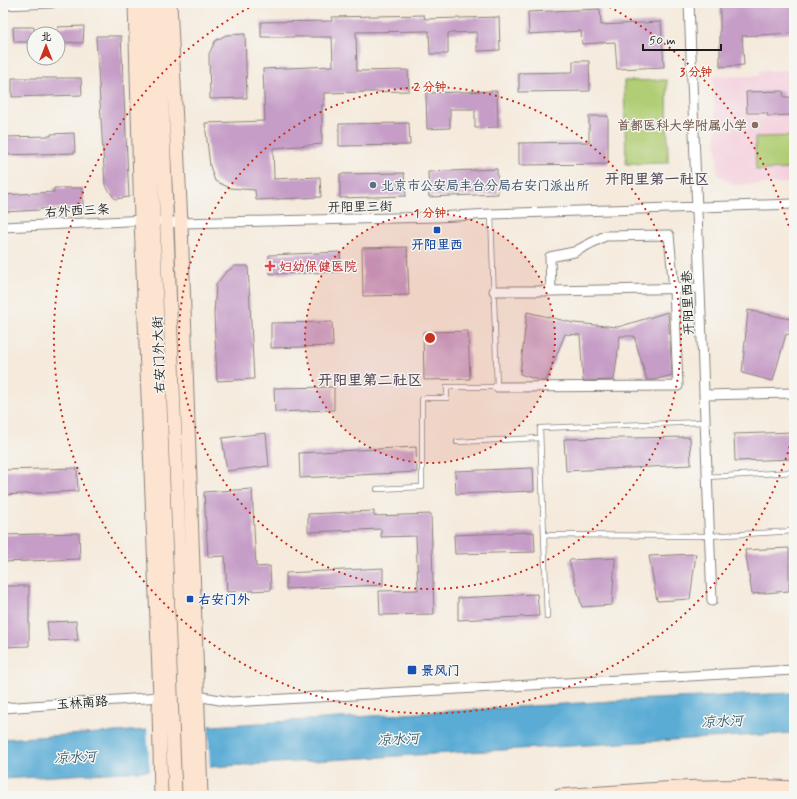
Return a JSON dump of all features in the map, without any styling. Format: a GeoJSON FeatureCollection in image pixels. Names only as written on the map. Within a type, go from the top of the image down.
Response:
{"type":"FeatureCollection","features":[{"type":"Feature","properties":{"kind":"main road"},"geometry":{"type":"LineString","coordinates":[[135,3],[153,220]]}},
{"type":"Feature","properties":{"kind":"main road","name":"右安门外大街"},"geometry":{"type":"LineString","coordinates":[[147,3],[163,704]]}},
{"type":"Feature","properties":{"kind":"main road","name":"右安门外大街"},"geometry":{"type":"LineString","coordinates":[[158,3],[153,220],[193,703]]}},
{"type":"Feature","properties":{"kind":"main road"},"geometry":{"type":"LineString","coordinates":[[170,3],[181,222],[193,703],[200,796]]}},
{"type":"Feature","properties":{"kind":"main road"},"geometry":{"type":"LineString","coordinates":[[189,796],[193,703]]}},
{"type":"Feature","properties":{"kind":"main road"},"geometry":{"type":"LineString","coordinates":[[161,796],[163,704]]}},
{"type":"Feature","properties":{"kind":"main road"},"geometry":{"type":"LineString","coordinates":[[163,704],[175,796]]}},
{"type":"Feature","properties":{"kind":"main road"},"geometry":{"type":"LineString","coordinates":[[559,796],[714,786],[764,786],[794,788]]}},
{"type":"Feature","properties":{"kind":"street"},"geometry":{"type":"LineString","coordinates":[[3,5],[52,3]]}},
{"type":"Feature","properties":{"kind":"street","name":"开阳里西巷"},"geometry":{"type":"LineString","coordinates":[[689,3],[712,601]]}},
{"type":"Feature","properties":{"kind":"street","name":"开阳里三街"},"geometry":{"type":"LineString","coordinates":[[153,220],[181,222],[437,217],[794,204]]}},
{"type":"Feature","properties":{"kind":"street","name":"右外西三条"},"geometry":{"type":"LineString","coordinates":[[3,228],[153,220]]}},
{"type":"Feature","properties":{"kind":"street"},"geometry":{"type":"LineString","coordinates":[[497,387],[678,386],[674,289],[669,235],[605,236],[574,252],[550,257],[551,291]]}},
{"type":"Feature","properties":{"kind":"street"},"geometry":{"type":"LineString","coordinates":[[494,291],[699,288]]}},
{"type":"Feature","properties":{"kind":"street"},"geometry":{"type":"LineString","coordinates":[[704,395],[794,393]]}},
{"type":"Feature","properties":{"kind":"street"},"geometry":{"type":"LineString","coordinates":[[193,703],[794,670]]}},
{"type":"Feature","properties":{"kind":"street","name":"玉林南路"},"geometry":{"type":"LineString","coordinates":[[3,708],[163,704]]}},
{"type":"Feature","properties":{"kind":"lane"},"geometry":{"type":"LineString","coordinates":[[377,489],[422,487],[422,398],[447,398],[447,387],[497,387],[491,214]]}},
{"type":"Feature","properties":{"kind":"lane"},"geometry":{"type":"LineString","coordinates":[[546,617],[540,428],[705,422]]}},
{"type":"Feature","properties":{"kind":"lane"},"geometry":{"type":"LineString","coordinates":[[457,442],[540,438]]}},
{"type":"Feature","properties":{"kind":"lane"},"geometry":{"type":"LineString","coordinates":[[708,477],[794,472]]}},
{"type":"Feature","properties":{"kind":"lane"},"geometry":{"type":"LineString","coordinates":[[544,535],[710,536],[794,531]]}},
{"type":"Feature","properties":{"kind":"shaded area","name":"首都医科大学附属小学"},"geometry":{"type":"Polygon","coordinates":[[[794,70],[794,183],[734,185],[718,175],[713,76],[759,76],[759,71],[794,70]]]}},
{"type":"Feature","properties":{"kind":"green space"},"geometry":{"type":"Polygon","coordinates":[[[667,80],[668,163],[626,164],[624,81],[667,80]]]}},
{"type":"Feature","properties":{"kind":"green space"},"geometry":{"type":"Polygon","coordinates":[[[794,136],[794,169],[756,170],[755,137],[794,136]]]}},
{"type":"Feature","properties":{"kind":"water","name":"凉水河"},"geometry":{"type":"Polygon","coordinates":[[[794,693],[794,733],[3,779],[3,739],[628,700],[794,693]]]}},
{"type":"Feature","properties":{"kind":"pier"},"geometry":{"type":"Polygon","coordinates":[[[208,725],[210,769],[150,773],[147,728],[208,725]]]}},
{"type":"Feature","properties":{"kind":"building"},"geometry":{"type":"Polygon","coordinates":[[[720,3],[794,3],[794,33],[742,36],[744,65],[720,67],[720,3]]]}},
{"type":"Feature","properties":{"kind":"building"},"geometry":{"type":"Polygon","coordinates":[[[600,9],[601,25],[661,22],[664,67],[617,69],[615,42],[582,44],[581,31],[529,34],[528,12],[600,9]]]}},
{"type":"Feature","properties":{"kind":"building"},"geometry":{"type":"Polygon","coordinates":[[[424,15],[425,19],[499,17],[500,50],[477,51],[477,32],[448,33],[448,54],[430,54],[429,31],[356,32],[357,71],[408,70],[409,91],[324,93],[324,105],[322,105],[322,144],[273,148],[274,179],[320,177],[321,197],[256,200],[255,190],[230,188],[215,181],[210,166],[205,123],[265,121],[263,69],[333,66],[332,37],[261,37],[261,22],[332,21],[332,17],[424,15]]]}},
{"type":"Feature","properties":{"kind":"building"},"geometry":{"type":"Polygon","coordinates":[[[84,26],[83,43],[66,42],[66,27],[84,26]]]}},
{"type":"Feature","properties":{"kind":"building"},"geometry":{"type":"Polygon","coordinates":[[[13,27],[26,27],[26,42],[14,42],[13,27]]]}},
{"type":"Feature","properties":{"kind":"building"},"geometry":{"type":"Polygon","coordinates":[[[245,34],[247,98],[210,99],[209,54],[215,41],[226,35],[245,34]]]}},
{"type":"Feature","properties":{"kind":"building"},"geometry":{"type":"Polygon","coordinates":[[[96,36],[121,36],[129,197],[115,199],[105,185],[96,36]]]}},
{"type":"Feature","properties":{"kind":"building"},"geometry":{"type":"Polygon","coordinates":[[[573,61],[589,61],[590,91],[519,92],[519,73],[573,72],[573,61]]]}},
{"type":"Feature","properties":{"kind":"building"},"geometry":{"type":"Polygon","coordinates":[[[12,78],[81,78],[82,95],[12,97],[12,78]]]}},
{"type":"Feature","properties":{"kind":"building"},"geometry":{"type":"Polygon","coordinates":[[[497,91],[498,127],[475,128],[475,109],[450,109],[450,128],[427,129],[426,93],[497,91]]]}},
{"type":"Feature","properties":{"kind":"building"},"geometry":{"type":"Polygon","coordinates":[[[783,91],[784,97],[794,97],[794,115],[767,116],[768,113],[747,113],[746,92],[783,91]]]}},
{"type":"Feature","properties":{"kind":"building"},"geometry":{"type":"Polygon","coordinates":[[[589,116],[608,116],[608,164],[519,165],[519,143],[589,142],[589,116]]]}},
{"type":"Feature","properties":{"kind":"building"},"geometry":{"type":"Polygon","coordinates":[[[409,123],[410,145],[339,146],[339,124],[409,123]]]}},
{"type":"Feature","properties":{"kind":"building"},"geometry":{"type":"Polygon","coordinates":[[[74,133],[75,153],[3,155],[3,137],[51,136],[51,134],[74,133]]]}},
{"type":"Feature","properties":{"kind":"building"},"geometry":{"type":"Polygon","coordinates":[[[497,169],[498,194],[429,197],[428,172],[497,169]]]}},
{"type":"Feature","properties":{"kind":"building"},"geometry":{"type":"Polygon","coordinates":[[[404,173],[406,196],[340,198],[340,174],[404,173]]]}},
{"type":"Feature","properties":{"kind":"building"},"geometry":{"type":"Polygon","coordinates":[[[54,188],[83,188],[83,208],[3,212],[3,195],[54,192],[54,188]]]}},
{"type":"Feature","properties":{"kind":"building"},"geometry":{"type":"Polygon","coordinates":[[[407,247],[409,295],[363,296],[362,248],[407,247]]]}},
{"type":"Feature","properties":{"kind":"building"},"geometry":{"type":"Polygon","coordinates":[[[340,252],[341,272],[270,274],[269,255],[340,252]]]}},
{"type":"Feature","properties":{"kind":"building"},"geometry":{"type":"Polygon","coordinates":[[[235,266],[248,266],[254,379],[217,381],[214,314],[216,285],[225,273],[235,266]]]}},
{"type":"Feature","properties":{"kind":"building"},"geometry":{"type":"Polygon","coordinates":[[[748,310],[794,320],[794,335],[786,334],[773,381],[742,373],[748,310]]]}},
{"type":"Feature","properties":{"kind":"building"},"geometry":{"type":"Polygon","coordinates":[[[527,312],[574,323],[618,327],[668,312],[672,375],[654,380],[647,380],[634,336],[620,336],[614,380],[583,381],[580,335],[565,334],[546,381],[541,381],[520,374],[527,312]]]}},
{"type":"Feature","properties":{"kind":"building"},"geometry":{"type":"Polygon","coordinates":[[[332,322],[333,346],[271,348],[271,323],[332,322]]]}},
{"type":"Feature","properties":{"kind":"building"},"geometry":{"type":"Polygon","coordinates":[[[468,331],[470,379],[424,380],[423,332],[468,331]]]}},
{"type":"Feature","properties":{"kind":"building"},"geometry":{"type":"Polygon","coordinates":[[[334,387],[334,410],[275,412],[274,388],[334,387]]]}},
{"type":"Feature","properties":{"kind":"building"},"geometry":{"type":"Polygon","coordinates":[[[794,432],[794,459],[735,461],[734,434],[794,432]]]}},
{"type":"Feature","properties":{"kind":"building"},"geometry":{"type":"Polygon","coordinates":[[[266,433],[269,466],[227,471],[222,438],[266,433]]]}},
{"type":"Feature","properties":{"kind":"building"},"geometry":{"type":"Polygon","coordinates":[[[690,437],[691,465],[566,471],[564,439],[690,437]]]}},
{"type":"Feature","properties":{"kind":"building"},"geometry":{"type":"Polygon","coordinates":[[[416,447],[417,472],[300,478],[299,453],[416,447]]]}},
{"type":"Feature","properties":{"kind":"building"},"geometry":{"type":"Polygon","coordinates":[[[77,468],[78,491],[3,495],[3,470],[77,468]]]}},
{"type":"Feature","properties":{"kind":"building"},"geometry":{"type":"Polygon","coordinates":[[[533,468],[534,491],[456,494],[455,471],[533,468]]]}},
{"type":"Feature","properties":{"kind":"building"},"geometry":{"type":"Polygon","coordinates":[[[252,489],[256,567],[270,566],[271,590],[227,592],[225,556],[208,557],[204,492],[252,489]]]}},
{"type":"Feature","properties":{"kind":"building"},"geometry":{"type":"Polygon","coordinates":[[[374,511],[374,516],[431,514],[434,614],[380,615],[379,591],[418,590],[416,536],[381,537],[381,529],[308,532],[308,514],[374,511]]]}},
{"type":"Feature","properties":{"kind":"building"},"geometry":{"type":"Polygon","coordinates":[[[534,532],[535,552],[455,554],[454,535],[534,532]]]}},
{"type":"Feature","properties":{"kind":"building"},"geometry":{"type":"Polygon","coordinates":[[[79,533],[80,559],[3,562],[3,535],[79,533]]]}},
{"type":"Feature","properties":{"kind":"building"},"geometry":{"type":"Polygon","coordinates":[[[789,548],[789,591],[752,594],[745,550],[789,548]]]}},
{"type":"Feature","properties":{"kind":"building"},"geometry":{"type":"Polygon","coordinates":[[[696,554],[690,599],[657,601],[649,556],[696,554]]]}},
{"type":"Feature","properties":{"kind":"building"},"geometry":{"type":"Polygon","coordinates":[[[615,558],[612,605],[582,607],[569,560],[615,558]]]}},
{"type":"Feature","properties":{"kind":"building"},"geometry":{"type":"Polygon","coordinates":[[[383,568],[383,585],[286,589],[286,573],[383,568]]]}},
{"type":"Feature","properties":{"kind":"building"},"geometry":{"type":"Polygon","coordinates":[[[5,586],[29,586],[29,646],[3,647],[5,586]]]}},
{"type":"Feature","properties":{"kind":"building"},"geometry":{"type":"Polygon","coordinates":[[[537,594],[539,616],[458,620],[458,598],[537,594]]]}},
{"type":"Feature","properties":{"kind":"building"},"geometry":{"type":"Polygon","coordinates":[[[76,621],[78,640],[49,641],[47,622],[76,621]]]}},
{"type":"Feature","properties":{"kind":"place","name":"首都医科大学附属小学"},"geometry":{"type":"Point","coordinates":[755,125]}},
{"type":"Feature","properties":{"kind":"place","name":"北京市公安局丰台分局右安门派出所"},"geometry":{"type":"Point","coordinates":[373,185]}},
{"type":"Feature","properties":{"kind":"place","name":"开阳里西"},"geometry":{"type":"Point","coordinates":[437,230]}},
{"type":"Feature","properties":{"kind":"place","name":"妇幼保健医院"},"geometry":{"type":"Point","coordinates":[270,266]}},
{"type":"Feature","properties":{"kind":"place","name":"右安门外"},"geometry":{"type":"Point","coordinates":[190,599]}},
{"type":"Feature","properties":{"kind":"place","name":"景风门"},"geometry":{"type":"Point","coordinates":[412,670]}},
{"type":"Feature","properties":{"kind":"district","name":"开阳里第一社区"},"geometry":{"type":"Point","coordinates":[657,179]}},
{"type":"Feature","properties":{"kind":"district","name":"开阳里第二社区"},"geometry":{"type":"Point","coordinates":[370,380]}}]}
